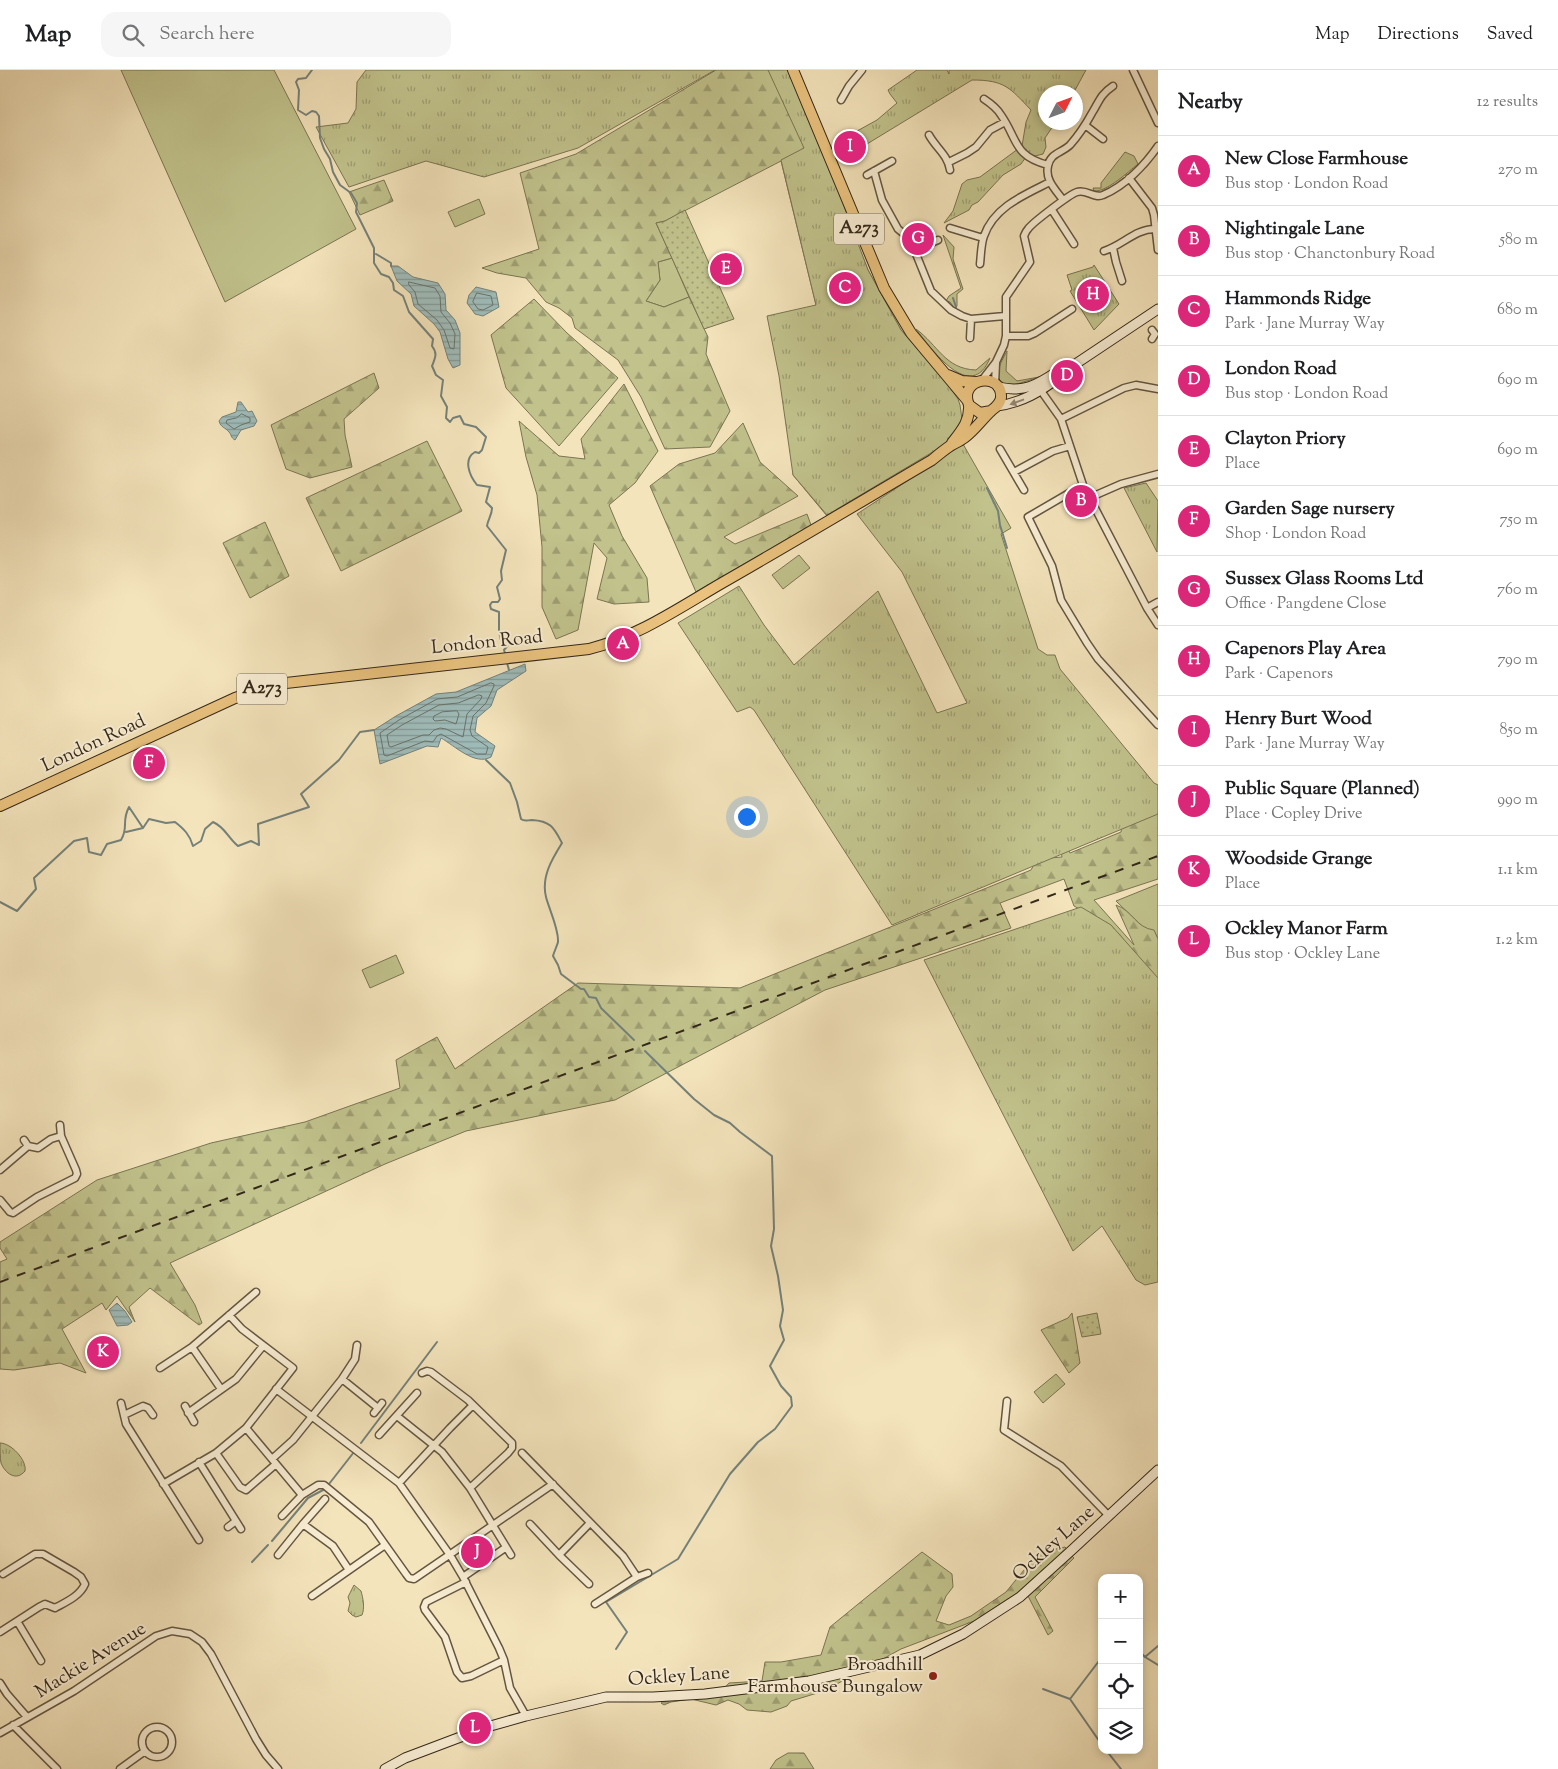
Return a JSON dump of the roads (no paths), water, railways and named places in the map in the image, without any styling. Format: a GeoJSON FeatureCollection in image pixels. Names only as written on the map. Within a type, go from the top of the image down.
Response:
{"type":"FeatureCollection","features":[{"type":"Feature","properties":{"kind":"main road","name":"A273"},"geometry":{"type":"LineString","coordinates":[[793,70],[884,288],[911,333],[968,402]]}},
{"type":"Feature","properties":{"kind":"main road"},"geometry":{"type":"LineString","coordinates":[[948,376],[962,381],[988,380],[996,386],[1001,397],[994,408],[980,413],[974,410],[968,402]]}},
{"type":"Feature","properties":{"kind":"main road","name":"London Road"},"geometry":{"type":"LineString","coordinates":[[950,446],[967,422],[970,414],[969,390],[979,381]]}},
{"type":"Feature","properties":{"kind":"main road","name":"London Road"},"geometry":{"type":"LineString","coordinates":[[0,806],[205,712],[261,689],[286,683],[589,649],[620,640],[737,575],[932,460],[950,446],[964,439],[994,408]]}},
{"type":"Feature","properties":{"kind":"street"},"geometry":{"type":"LineString","coordinates":[[841,100],[862,70]]}},
{"type":"Feature","properties":{"kind":"street"},"geometry":{"type":"LineString","coordinates":[[1134,70],[1158,124]]}},
{"type":"Feature","properties":{"kind":"street"},"geometry":{"type":"LineString","coordinates":[[1063,200],[1047,175],[1048,165],[1055,154],[1069,146],[1093,112],[1099,97],[1113,86]]}},
{"type":"Feature","properties":{"kind":"street"},"geometry":{"type":"LineString","coordinates":[[984,99],[996,109],[1013,139],[1028,157],[1033,161],[1048,165]]}},
{"type":"Feature","properties":{"kind":"street"},"geometry":{"type":"LineString","coordinates":[[949,162],[976,147],[990,130],[1004,122]]}},
{"type":"Feature","properties":{"kind":"street"},"geometry":{"type":"LineString","coordinates":[[1085,125],[1104,139]]}},
{"type":"Feature","properties":{"kind":"street"},"geometry":{"type":"LineString","coordinates":[[930,135],[949,162],[950,170]]}},
{"type":"Feature","properties":{"kind":"street"},"geometry":{"type":"LineString","coordinates":[[979,381],[996,362],[1004,345],[1006,336],[1006,297],[1030,262],[1024,236],[1028,228],[1063,200],[1077,192],[1083,192],[1096,197],[1106,194],[1145,164],[1158,146]]}},
{"type":"Feature","properties":{"kind":"street"},"geometry":{"type":"LineString","coordinates":[[867,175],[892,161]]}},
{"type":"Feature","properties":{"kind":"street"},"geometry":{"type":"LineString","coordinates":[[874,171],[878,180],[880,194],[894,224],[910,239],[931,291],[951,310],[962,316],[971,319],[1005,316]]}},
{"type":"Feature","properties":{"kind":"street"},"geometry":{"type":"LineString","coordinates":[[1129,178],[1156,214],[1155,229],[1158,250]]}},
{"type":"Feature","properties":{"kind":"street"},"geometry":{"type":"LineString","coordinates":[[980,264],[983,238],[989,224],[1006,206],[1050,182]]}},
{"type":"Feature","properties":{"kind":"street"},"geometry":{"type":"LineString","coordinates":[[1052,210],[1074,244]]}},
{"type":"Feature","properties":{"kind":"street"},"geometry":{"type":"LineString","coordinates":[[950,228],[983,238]]}},
{"type":"Feature","properties":{"kind":"street"},"geometry":{"type":"LineString","coordinates":[[1104,251],[1113,248],[1138,232],[1155,229]]}},
{"type":"Feature","properties":{"kind":"street"},"geometry":{"type":"LineString","coordinates":[[914,250],[938,240]]}},
{"type":"Feature","properties":{"kind":"street"},"geometry":{"type":"LineString","coordinates":[[1113,248],[1122,281]]}},
{"type":"Feature","properties":{"kind":"street"},"geometry":{"type":"LineString","coordinates":[[1006,336],[1028,336],[1072,309]]}},
{"type":"Feature","properties":{"kind":"street"},"geometry":{"type":"LineString","coordinates":[[994,408],[1010,404],[1039,388],[1058,371],[1062,373],[1158,309]]}},
{"type":"Feature","properties":{"kind":"street"},"geometry":{"type":"LineString","coordinates":[[970,338],[971,319]]}},
{"type":"Feature","properties":{"kind":"street"},"geometry":{"type":"LineString","coordinates":[[996,362],[996,386],[1019,390],[1039,388]]}},
{"type":"Feature","properties":{"kind":"street"},"geometry":{"type":"LineString","coordinates":[[1061,419],[1124,388],[1136,385],[1158,390]]}},
{"type":"Feature","properties":{"kind":"street"},"geometry":{"type":"LineString","coordinates":[[1039,388],[1061,419],[1083,485],[1147,608],[1158,625]]}},
{"type":"Feature","properties":{"kind":"street"},"geometry":{"type":"LineString","coordinates":[[1014,472],[1054,451],[1070,446]]}},
{"type":"Feature","properties":{"kind":"street"},"geometry":{"type":"LineString","coordinates":[[1000,450],[1024,490]]}},
{"type":"Feature","properties":{"kind":"street"},"geometry":{"type":"LineString","coordinates":[[1090,498],[1121,484],[1158,474]]}},
{"type":"Feature","properties":{"kind":"street"},"geometry":{"type":"LineString","coordinates":[[1083,485],[1028,517],[1052,566],[1060,600],[1098,659],[1158,725]]}},
{"type":"Feature","properties":{"kind":"street"},"geometry":{"type":"LineString","coordinates":[[1147,608],[1158,602]]}},
{"type":"Feature","properties":{"kind":"street"},"geometry":{"type":"LineString","coordinates":[[0,1200],[13,1213],[37,1197],[75,1178],[76,1170],[61,1136],[60,1125]]}},
{"type":"Feature","properties":{"kind":"street"},"geometry":{"type":"LineString","coordinates":[[0,1170],[26,1143],[38,1148],[50,1139],[61,1136]]}},
{"type":"Feature","properties":{"kind":"street"},"geometry":{"type":"LineString","coordinates":[[160,1368],[192,1347],[256,1292]]}},
{"type":"Feature","properties":{"kind":"street"},"geometry":{"type":"LineString","coordinates":[[163,1484],[216,1453],[246,1428],[292,1368],[242,1329],[229,1315]]}},
{"type":"Feature","properties":{"kind":"street"},"geometry":{"type":"LineString","coordinates":[[216,1453],[240,1487],[246,1490],[293,1440],[342,1379],[355,1359],[357,1344]]}},
{"type":"Feature","properties":{"kind":"street"},"geometry":{"type":"LineString","coordinates":[[188,1414],[236,1379],[263,1346]]}},
{"type":"Feature","properties":{"kind":"street"},"geometry":{"type":"LineString","coordinates":[[192,1347],[221,1389]]}},
{"type":"Feature","properties":{"kind":"street"},"geometry":{"type":"LineString","coordinates":[[422,1373],[427,1370],[439,1378],[473,1405],[510,1440],[512,1448],[488,1474],[470,1488]]}},
{"type":"Feature","properties":{"kind":"street"},"geometry":{"type":"LineString","coordinates":[[342,1379],[378,1408]]}},
{"type":"Feature","properties":{"kind":"street"},"geometry":{"type":"LineString","coordinates":[[276,1389],[399,1483],[450,1555],[464,1580],[504,1660],[510,1688],[526,1716]]}},
{"type":"Feature","properties":{"kind":"street"},"geometry":{"type":"LineString","coordinates":[[379,1435],[417,1393]]}},
{"type":"Feature","properties":{"kind":"street"},"geometry":{"type":"LineString","coordinates":[[1007,1402],[1004,1430],[1061,1466],[1109,1516]]}},
{"type":"Feature","properties":{"kind":"street"},"geometry":{"type":"LineString","coordinates":[[121,1403],[126,1424],[199,1540]]}},
{"type":"Feature","properties":{"kind":"street"},"geometry":{"type":"LineString","coordinates":[[399,1483],[473,1405]]}},
{"type":"Feature","properties":{"kind":"street"},"geometry":{"type":"LineString","coordinates":[[124,1415],[143,1406],[148,1408],[153,1415]]}},
{"type":"Feature","properties":{"kind":"street"},"geometry":{"type":"LineString","coordinates":[[185,1406],[194,1422]]}},
{"type":"Feature","properties":{"kind":"street"},"geometry":{"type":"LineString","coordinates":[[397,1416],[442,1452],[470,1488],[510,1555]]}},
{"type":"Feature","properties":{"kind":"street"},"geometry":{"type":"LineString","coordinates":[[246,1428],[302,1495]]}},
{"type":"Feature","properties":{"kind":"street"},"geometry":{"type":"LineString","coordinates":[[522,1453],[623,1556],[637,1578]]}},
{"type":"Feature","properties":{"kind":"street"},"geometry":{"type":"LineString","coordinates":[[199,1462],[241,1529]]}},
{"type":"Feature","properties":{"kind":"street","name":"Ockley Lane"},"geometry":{"type":"LineString","coordinates":[[385,1769],[405,1758],[487,1728],[526,1716],[606,1697],[653,1698],[705,1694],[809,1681],[920,1655],[963,1634],[1020,1597],[1158,1470]]}},
{"type":"Feature","properties":{"kind":"street"},"geometry":{"type":"LineString","coordinates":[[282,1516],[302,1495],[318,1485],[324,1485],[369,1522],[409,1578],[414,1579],[552,1484]]}},
{"type":"Feature","properties":{"kind":"street"},"geometry":{"type":"LineString","coordinates":[[278,1555],[325,1499]]}},
{"type":"Feature","properties":{"kind":"street"},"geometry":{"type":"LineString","coordinates":[[228,1527],[236,1521]]}},
{"type":"Feature","properties":{"kind":"street"},"geometry":{"type":"LineString","coordinates":[[559,1555],[590,1523]]}},
{"type":"Feature","properties":{"kind":"street"},"geometry":{"type":"LineString","coordinates":[[303,1524],[333,1546],[349,1570]]}},
{"type":"Feature","properties":{"kind":"street"},"geometry":{"type":"LineString","coordinates":[[530,1524],[589,1584]]}},
{"type":"Feature","properties":{"kind":"street"},"geometry":{"type":"LineString","coordinates":[[312,1596],[385,1545]]}},
{"type":"Feature","properties":{"kind":"street"},"geometry":{"type":"LineString","coordinates":[[504,1660],[472,1676],[462,1678],[457,1672],[445,1637],[424,1607],[426,1602],[464,1580],[505,1548]]}},
{"type":"Feature","properties":{"kind":"street"},"geometry":{"type":"LineString","coordinates":[[0,1632],[45,1604],[55,1608],[66,1602],[79,1593],[85,1584],[81,1577],[43,1554],[35,1554],[1,1573]]}},
{"type":"Feature","properties":{"kind":"street"},"geometry":{"type":"LineString","coordinates":[[595,1604],[648,1573]]}},
{"type":"Feature","properties":{"kind":"street"},"geometry":{"type":"LineString","coordinates":[[16,1621],[41,1661]]}},
{"type":"Feature","properties":{"kind":"street","name":"Mackie Avenue"},"geometry":{"type":"LineString","coordinates":[[0,1733],[74,1692],[156,1636],[172,1631],[190,1634],[202,1642],[211,1654],[256,1739],[274,1768]]}},
{"type":"Feature","properties":{"kind":"street"},"geometry":{"type":"LineString","coordinates":[[0,1683],[27,1717]]}},
{"type":"Feature","properties":{"kind":"street"},"geometry":{"type":"LineString","coordinates":[[13,1725],[58,1769]]}},
{"type":"Feature","properties":{"kind":"street"},"geometry":{"type":"LineString","coordinates":[[155,1728],[169,1733],[172,1742],[166,1754],[157,1757],[145,1751],[142,1741],[146,1732],[155,1728]]}},
{"type":"Feature","properties":{"kind":"street"},"geometry":{"type":"LineString","coordinates":[[120,1769],[145,1751]]}},
{"type":"Feature","properties":{"kind":"water"},"geometry":{"type":"Polygon","coordinates":[[[391,266],[398,266],[413,277],[438,283],[445,294],[446,310],[455,320],[460,333],[460,365],[453,368],[448,359],[440,332],[414,306],[411,294],[397,281],[391,266]]]}},
{"type":"Feature","properties":{"kind":"water"},"geometry":{"type":"Polygon","coordinates":[[[476,287],[496,292],[499,307],[483,316],[475,314],[467,303],[469,295],[476,287]]]}},
{"type":"Feature","properties":{"kind":"water"},"geometry":{"type":"Polygon","coordinates":[[[238,402],[241,402],[248,412],[252,411],[257,421],[254,426],[241,430],[235,440],[219,421],[222,417],[236,412],[238,402]]]}},
{"type":"Feature","properties":{"kind":"water"},"geometry":{"type":"Polygon","coordinates":[[[525,664],[526,671],[497,690],[491,706],[477,718],[475,732],[495,746],[491,757],[478,759],[472,757],[441,738],[438,747],[427,746],[380,764],[374,730],[436,694],[456,692],[525,664]]]}},
{"type":"Feature","properties":{"kind":"water"},"geometry":{"type":"Polygon","coordinates":[[[117,1303],[132,1322],[128,1325],[117,1326],[109,1310],[117,1303]]]}},
{"type":"Feature","properties":{"kind":"waterway"},"geometry":{"type":"LineString","coordinates":[[312,70],[306,78],[298,79],[296,82],[299,90],[298,110],[306,115],[312,111],[316,112],[319,116],[320,138],[324,149],[340,185],[351,193],[357,203],[356,212],[374,248],[374,263],[381,274],[389,277],[393,283],[394,290],[403,296],[409,312],[433,339],[432,346],[435,356],[432,366],[436,375],[443,380],[441,396],[447,407],[446,418],[450,422],[453,418],[460,416],[464,424],[476,427],[486,437],[482,450],[471,455],[468,467],[477,485],[490,487],[486,502],[492,510],[487,526],[506,550],[501,571],[502,580],[497,587],[500,599],[498,602],[492,602],[490,605],[491,609],[499,612],[501,640],[510,643],[504,650],[506,656]]}},
{"type":"Feature","properties":{"kind":"waterway"},"geometry":{"type":"LineString","coordinates":[[376,254],[391,263],[391,266]]}},
{"type":"Feature","properties":{"kind":"waterway"},"geometry":{"type":"LineString","coordinates":[[953,298],[956,307]]}},
{"type":"Feature","properties":{"kind":"waterway"},"geometry":{"type":"LineString","coordinates":[[987,488],[998,511],[1007,548]]}},
{"type":"Feature","properties":{"kind":"waterway"},"geometry":{"type":"LineString","coordinates":[[507,663],[509,670]]}},
{"type":"Feature","properties":{"kind":"waterway"},"geometry":{"type":"LineString","coordinates":[[126,832],[143,828],[149,819],[166,823],[175,822],[186,833],[193,846],[201,841],[205,829],[213,822],[221,827],[238,846],[251,841],[259,845],[258,824],[309,807],[301,794],[339,760],[360,732],[374,730]]}},
{"type":"Feature","properties":{"kind":"waterway"},"geometry":{"type":"LineString","coordinates":[[486,760],[510,783],[521,819],[548,824],[554,829],[562,843],[548,869],[545,882],[546,897],[558,937],[553,956],[561,974],[581,989],[584,989],[589,997],[596,998],[601,1008],[634,1040]]}},
{"type":"Feature","properties":{"kind":"waterway"},"geometry":{"type":"LineString","coordinates":[[0,902],[17,911],[36,889],[34,878],[74,841],[87,838],[89,852],[101,855],[107,844],[121,840],[129,807],[143,828]]}},
{"type":"Feature","properties":{"kind":"waterway"},"geometry":{"type":"LineString","coordinates":[[616,1649],[627,1632],[606,1602],[678,1559],[730,1474],[758,1442],[775,1429],[792,1406],[791,1397],[781,1386],[770,1366],[784,1340],[780,1326],[783,1310],[771,1246],[774,1229],[772,1156],[730,1123],[714,1115],[694,1099],[645,1051]]}},
{"type":"Feature","properties":{"kind":"waterway"},"geometry":{"type":"LineString","coordinates":[[361,1443],[437,1342]]}},
{"type":"Feature","properties":{"kind":"waterway"},"geometry":{"type":"LineString","coordinates":[[329,1484],[354,1452]]}},
{"type":"Feature","properties":{"kind":"waterway"},"geometry":{"type":"LineString","coordinates":[[272,1541],[308,1498],[325,1489]]}},
{"type":"Feature","properties":{"kind":"waterway"},"geometry":{"type":"LineString","coordinates":[[252,1562],[268,1545]]}},
{"type":"Feature","properties":{"kind":"waterway"},"geometry":{"type":"LineString","coordinates":[[1145,1657],[1158,1646]]}},
{"type":"Feature","properties":{"kind":"waterway"},"geometry":{"type":"LineString","coordinates":[[1143,1655],[1158,1665]]}},
{"type":"Feature","properties":{"kind":"waterway"},"geometry":{"type":"LineString","coordinates":[[1070,1699],[1098,1662]]}},
{"type":"Feature","properties":{"kind":"waterway"},"geometry":{"type":"LineString","coordinates":[[1043,1689],[1070,1699],[1098,1739]]}},
{"type":"Feature","properties":{"kind":"waterway"},"geometry":{"type":"LineString","coordinates":[[1109,1754],[1121,1769]]}},
{"type":"Feature","properties":{"kind":"railway"},"geometry":{"type":"LineString","coordinates":[[0,1282],[1158,856]]}},
{"type":"Feature","properties":{"kind":"place","name":"Henry Burt Wood"},"geometry":{"type":"Point","coordinates":[850,147]}},
{"type":"Feature","properties":{"kind":"place","name":"Sussex Glass Rooms Ltd"},"geometry":{"type":"Point","coordinates":[918,239]}},
{"type":"Feature","properties":{"kind":"place","name":"Clayton Priory"},"geometry":{"type":"Point","coordinates":[726,269]}},
{"type":"Feature","properties":{"kind":"place","name":"Hammonds Ridge"},"geometry":{"type":"Point","coordinates":[845,288]}},
{"type":"Feature","properties":{"kind":"place","name":"Capenors Play Area"},"geometry":{"type":"Point","coordinates":[1093,295]}},
{"type":"Feature","properties":{"kind":"place","name":"London Road"},"geometry":{"type":"Point","coordinates":[1067,376]}},
{"type":"Feature","properties":{"kind":"place","name":"Nightingale Lane"},"geometry":{"type":"Point","coordinates":[1081,501]}},
{"type":"Feature","properties":{"kind":"place","name":"New Close Farmhouse"},"geometry":{"type":"Point","coordinates":[623,644]}},
{"type":"Feature","properties":{"kind":"place","name":"Garden Sage nursery"},"geometry":{"type":"Point","coordinates":[149,763]}},
{"type":"Feature","properties":{"kind":"place","name":"Woodside Grange"},"geometry":{"type":"Point","coordinates":[103,1352]}},
{"type":"Feature","properties":{"kind":"place","name":"Public Square (Planned)"},"geometry":{"type":"Point","coordinates":[477,1552]}},
{"type":"Feature","properties":{"kind":"place","name":"Broadhill Farmhouse Bungalow"},"geometry":{"type":"Point","coordinates":[933,1676]}},
{"type":"Feature","properties":{"kind":"place","name":"Ockley Manor Farm"},"geometry":{"type":"Point","coordinates":[475,1728]}}]}
